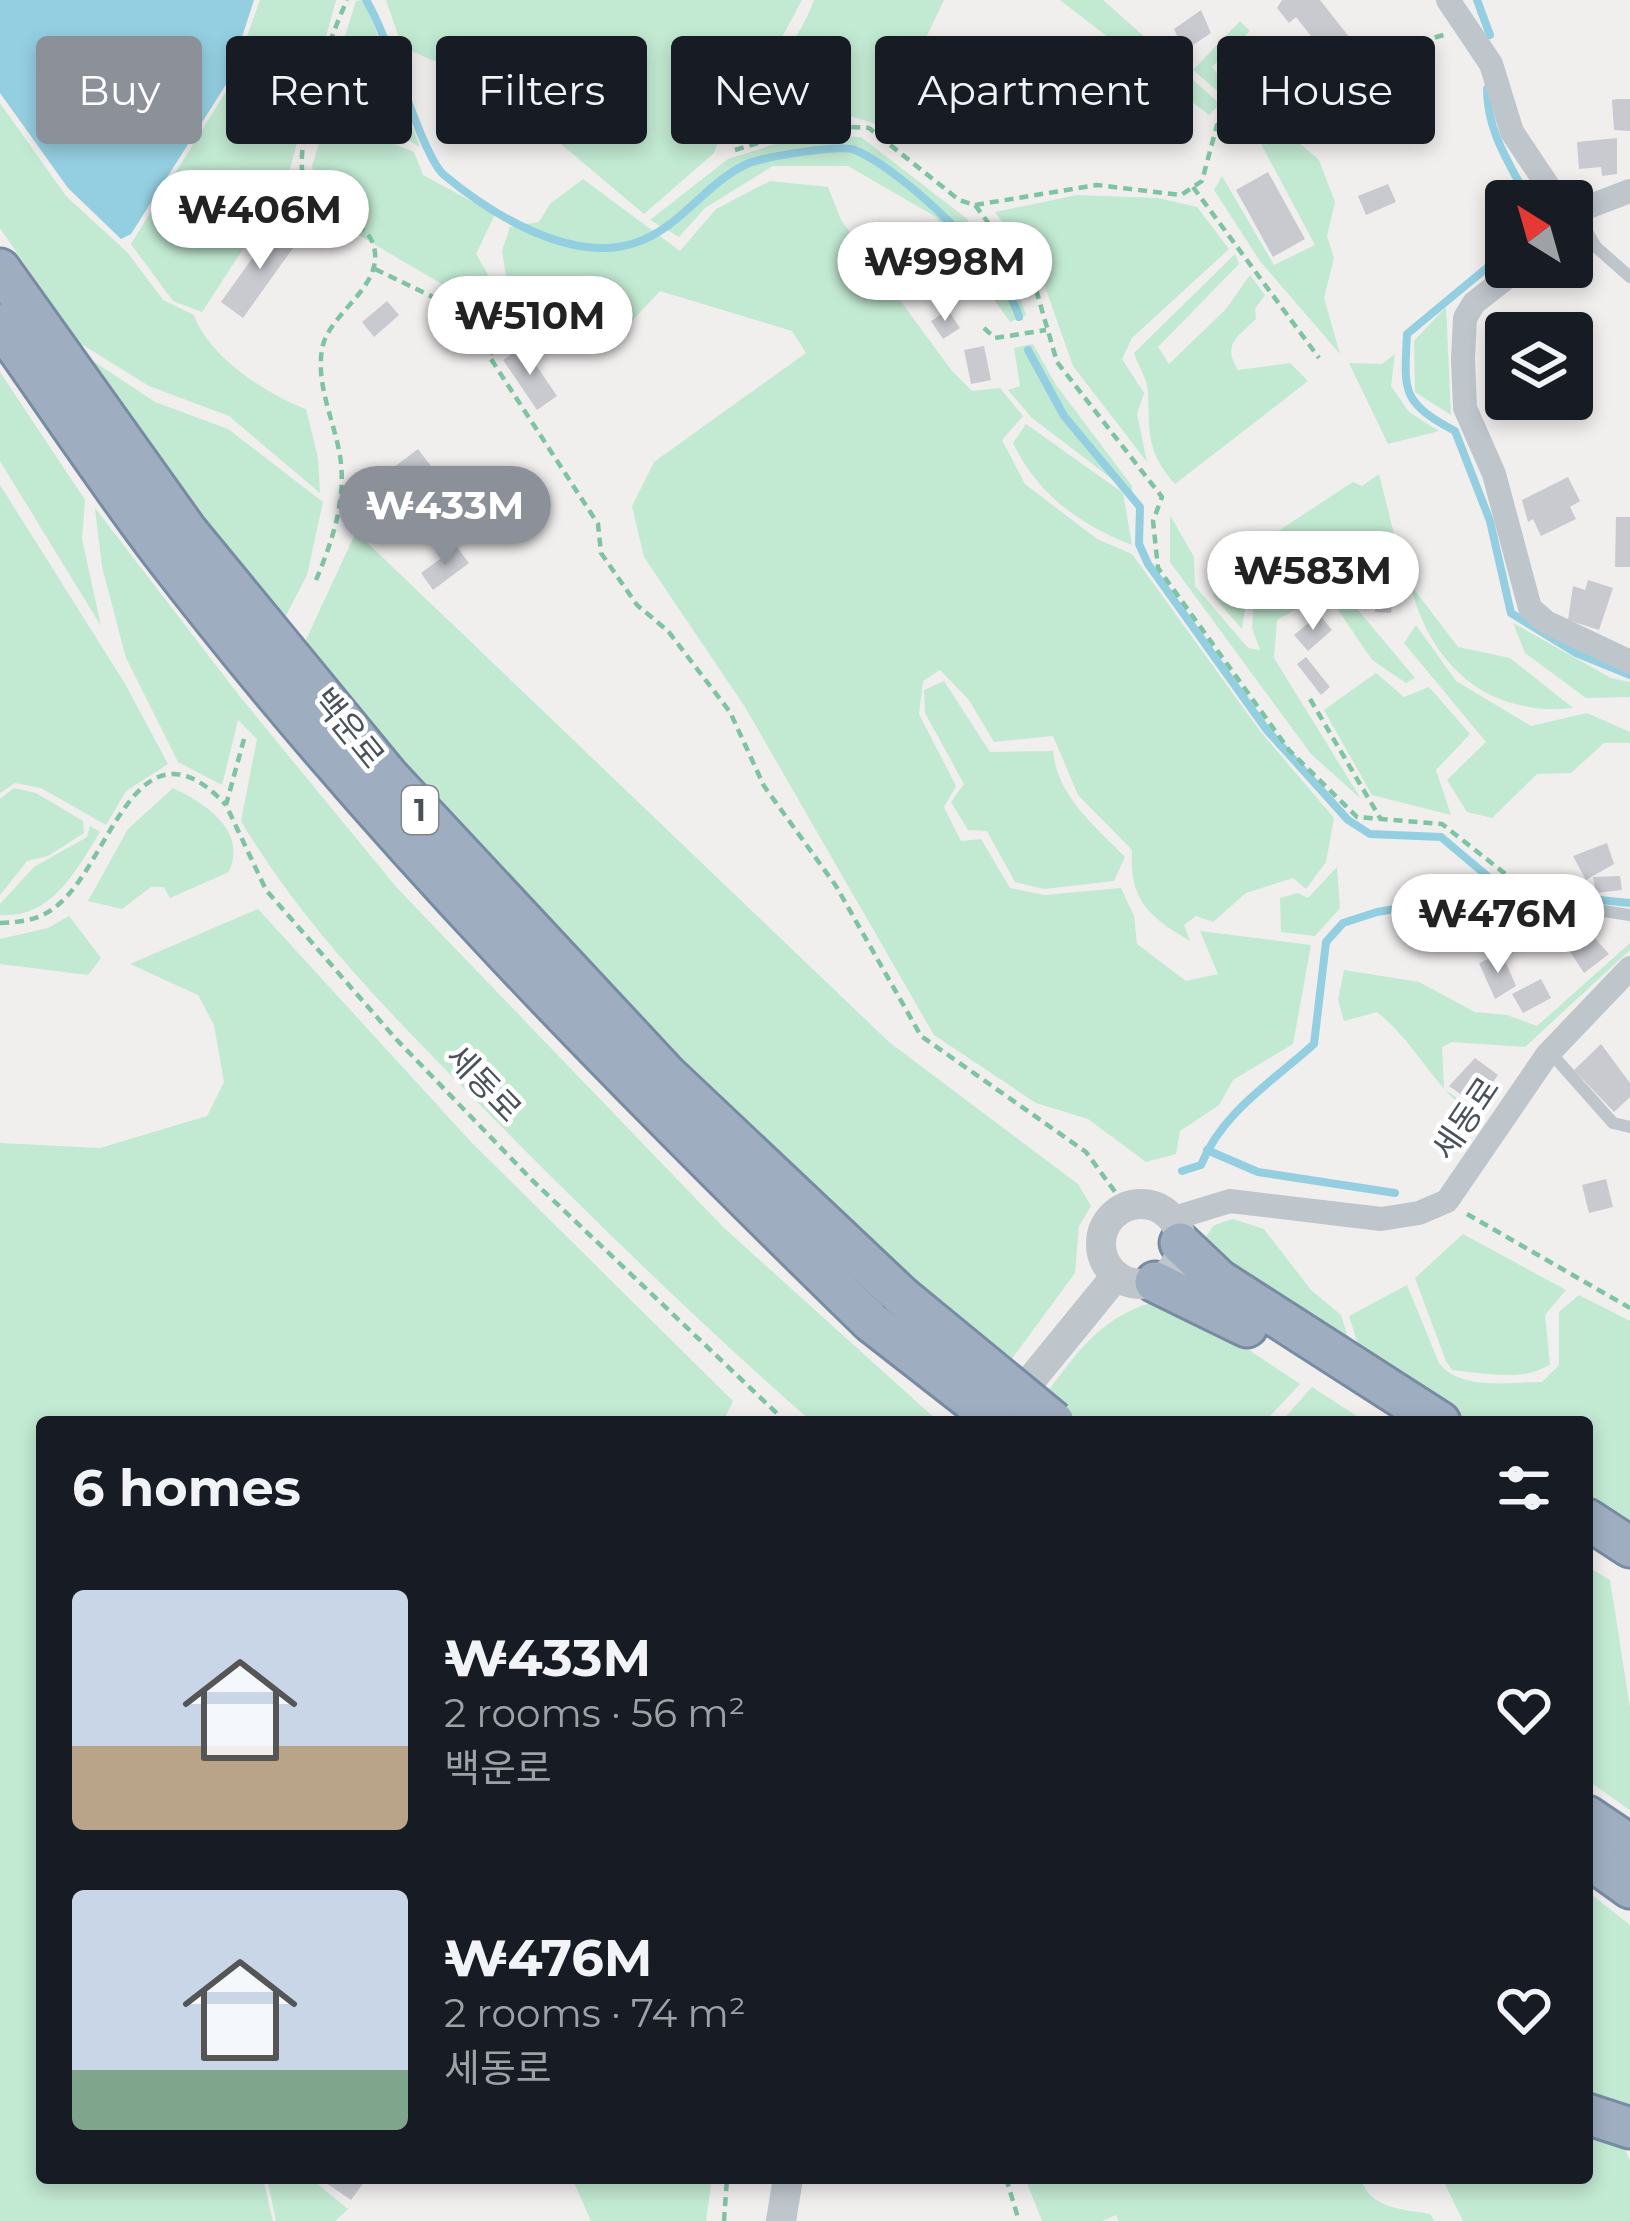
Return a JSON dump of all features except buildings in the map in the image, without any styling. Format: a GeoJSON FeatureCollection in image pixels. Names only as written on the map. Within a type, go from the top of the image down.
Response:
{"type":"FeatureCollection","features":[{"type":"Feature","properties":{"kind":"highway","name":"백운로"},"geometry":{"type":"LineString","coordinates":[[0,269],[187,531],[389,777],[886,1309]]}},
{"type":"Feature","properties":{"kind":"highway","name":"백운로"},"geometry":{"type":"LineString","coordinates":[[0,324],[163,554],[367,800],[644,1101],[886,1309]]}},
{"type":"Feature","properties":{"kind":"highway"},"geometry":{"type":"LineString","coordinates":[[1176,1231],[1219,1280],[1431,1416]]}},
{"type":"Feature","properties":{"kind":"highway"},"geometry":{"type":"LineString","coordinates":[[1155,1282],[1212,1306],[1384,1416]]}},
{"type":"Feature","properties":{"kind":"highway","name":"1"},"geometry":{"type":"LineString","coordinates":[[886,1309],[993,1416]]}},
{"type":"Feature","properties":{"kind":"highway","name":"1"},"geometry":{"type":"LineString","coordinates":[[886,1309],[1045,1416]]}},
{"type":"Feature","properties":{"kind":"highway"},"geometry":{"type":"LineString","coordinates":[[1593,1523],[1630,1547]]}},
{"type":"Feature","properties":{"kind":"highway"},"geometry":{"type":"LineString","coordinates":[[1593,1552],[1630,1576]]}},
{"type":"Feature","properties":{"kind":"highway"},"geometry":{"type":"LineString","coordinates":[[1593,1802],[1630,1826]]}},
{"type":"Feature","properties":{"kind":"highway"},"geometry":{"type":"LineString","coordinates":[[1593,1820],[1630,1845]]}},
{"type":"Feature","properties":{"kind":"highway"},"geometry":{"type":"LineString","coordinates":[[1593,1861],[1630,1888]]}},
{"type":"Feature","properties":{"kind":"highway"},"geometry":{"type":"LineString","coordinates":[[1593,2116],[1630,2128]]}},
{"type":"Feature","properties":{"kind":"street"},"geometry":{"type":"LineString","coordinates":[[1448,0],[1491,64],[1512,132],[1548,180]]}},
{"type":"Feature","properties":{"kind":"street"},"geometry":{"type":"LineString","coordinates":[[1593,201],[1630,191]]}},
{"type":"Feature","properties":{"kind":"street"},"geometry":{"type":"LineString","coordinates":[[1493,288],[1474,303],[1465,318],[1466,408],[1494,474],[1530,608],[1546,622],[1630,662]]}},
{"type":"Feature","properties":{"kind":"street","name":"세동로"},"geometry":{"type":"LineString","coordinates":[[1176,1231],[1230,1201],[1381,1219],[1419,1214],[1448,1201],[1550,1052],[1630,968]]}},
{"type":"Feature","properties":{"kind":"street"},"geometry":{"type":"LineString","coordinates":[[1126,1207],[1156,1207],[1176,1231],[1176,1264],[1155,1282],[1128,1283],[1116,1276],[1100,1243],[1109,1219],[1126,1207]]}},
{"type":"Feature","properties":{"kind":"street"},"geometry":{"type":"LineString","coordinates":[[1004,1416],[1116,1276]]}},
{"type":"Feature","properties":{"kind":"street"},"geometry":{"type":"LineString","coordinates":[[781,2221],[787,2184]]}},
{"type":"Feature","properties":{"kind":"lane"},"geometry":{"type":"LineString","coordinates":[[1593,244],[1630,277]]}},
{"type":"Feature","properties":{"kind":"lane"},"geometry":{"type":"LineString","coordinates":[[1498,908],[1525,899],[1630,915]]}},
{"type":"Feature","properties":{"kind":"lane"},"geometry":{"type":"LineString","coordinates":[[1550,1052],[1613,1123],[1630,1127]]}},
{"type":"Feature","properties":{"kind":"path"},"geometry":{"type":"LineString","coordinates":[[316,580],[336,531],[341,461],[320,373],[323,342],[375,268],[374,244],[363,229],[317,208],[299,174],[303,134],[346,0]]}},
{"type":"Feature","properties":{"kind":"path"},"geometry":{"type":"LineString","coordinates":[[735,150],[818,125],[869,128],[958,200],[975,205],[1097,185],[1181,195],[1202,181],[1217,124],[1259,107],[1348,110],[1392,79],[1433,38],[1468,27]]}},
{"type":"Feature","properties":{"kind":"path"},"geometry":{"type":"LineString","coordinates":[[1193,187],[1319,358]]}},
{"type":"Feature","properties":{"kind":"path"},"geometry":{"type":"LineString","coordinates":[[975,205],[1035,286],[1057,362],[1162,497],[1153,521],[1158,568],[1289,749],[1357,817],[1442,824],[1513,875],[1525,899]]}},
{"type":"Feature","properties":{"kind":"path"},"geometry":{"type":"LineString","coordinates":[[375,268],[464,312],[498,341],[489,356],[598,524],[601,553],[637,605],[668,632],[730,712],[764,786],[836,886],[921,1036],[1086,1152],[1126,1207]]}},
{"type":"Feature","properties":{"kind":"path"},"geometry":{"type":"LineString","coordinates":[[984,328],[994,338],[1048,329]]}},
{"type":"Feature","properties":{"kind":"path"},"geometry":{"type":"LineString","coordinates":[[1310,699],[1381,818]]}},
{"type":"Feature","properties":{"kind":"path"},"geometry":{"type":"LineString","coordinates":[[0,923],[30,922],[58,905],[78,884],[128,798],[158,778],[185,773],[226,805],[244,739]]}},
{"type":"Feature","properties":{"kind":"path","name":"세동로"},"geometry":{"type":"LineString","coordinates":[[226,805],[266,890],[396,1039],[532,1180],[780,1416]]}},
{"type":"Feature","properties":{"kind":"path"},"geometry":{"type":"LineString","coordinates":[[1448,1201],[1630,1307]]}},
{"type":"Feature","properties":{"kind":"path"},"geometry":{"type":"LineString","coordinates":[[724,2221],[727,2184]]}},
{"type":"Feature","properties":{"kind":"path"},"geometry":{"type":"LineString","coordinates":[[1008,2184],[1019,2221]]}},
{"type":"Feature","properties":{"kind":"green space"},"geometry":{"type":"Polygon","coordinates":[[[260,0],[336,0],[326,36],[247,36],[260,0]]]}},
{"type":"Feature","properties":{"kind":"green space"},"geometry":{"type":"Polygon","coordinates":[[[364,0],[378,36],[345,36],[356,1],[364,0]]]}},
{"type":"Feature","properties":{"kind":"green space"},"geometry":{"type":"Polygon","coordinates":[[[386,0],[802,0],[783,36],[671,36],[671,144],[717,144],[714,153],[644,214],[561,144],[647,144],[647,36],[436,36],[436,62],[412,51],[412,36],[398,36],[386,0]]]}},
{"type":"Feature","properties":{"kind":"green space"},"geometry":{"type":"Polygon","coordinates":[[[814,0],[944,0],[927,36],[875,36],[875,123],[851,117],[851,36],[796,36],[814,0]]]}},
{"type":"Feature","properties":{"kind":"green space"},"geometry":{"type":"Polygon","coordinates":[[[1060,0],[1103,0],[1144,36],[1107,36],[1060,0]]]}},
{"type":"Feature","properties":{"kind":"green space"},"geometry":{"type":"Polygon","coordinates":[[[1240,21],[1250,31],[1245,36],[1226,36],[1240,21]]]}},
{"type":"Feature","properties":{"kind":"green space"},"geometry":{"type":"Polygon","coordinates":[[[1217,45],[1217,62],[1212,67],[1217,91],[1193,70],[1217,45]]]}},
{"type":"Feature","properties":{"kind":"green space"},"geometry":{"type":"Polygon","coordinates":[[[1193,80],[1217,101],[1209,115],[1193,103],[1193,80]]]}},
{"type":"Feature","properties":{"kind":"green space"},"geometry":{"type":"Polygon","coordinates":[[[226,91],[226,144],[297,144],[286,183],[202,312],[173,301],[131,244],[193,144],[202,144],[202,130],[226,91]]]}},
{"type":"Feature","properties":{"kind":"green space"},"geometry":{"type":"Polygon","coordinates":[[[0,103],[66,196],[127,252],[163,300],[194,315],[212,345],[240,372],[306,409],[318,458],[320,493],[229,416],[149,386],[78,342],[0,228],[0,103]]]}},
{"type":"Feature","properties":{"kind":"green space"},"geometry":{"type":"Polygon","coordinates":[[[851,137],[861,137],[966,218],[1014,281],[1026,315],[1010,322],[936,217],[848,166],[773,166],[705,208],[679,237],[650,220],[728,159],[776,144],[851,144],[851,137]]]}},
{"type":"Feature","properties":{"kind":"green space"},"geometry":{"type":"Polygon","coordinates":[[[319,144],[394,144],[414,152],[423,175],[495,214],[476,254],[501,297],[452,290],[355,233],[319,199],[312,166],[319,144]]]}},
{"type":"Feature","properties":{"kind":"green space"},"geometry":{"type":"Polygon","coordinates":[[[1261,144],[1300,144],[1319,160],[1335,202],[1327,236],[1334,258],[1324,298],[1340,354],[1260,261],[1214,190],[1222,176],[1274,265],[1315,245],[1261,144]]]}},
{"type":"Feature","properties":{"kind":"green space"},"geometry":{"type":"Polygon","coordinates":[[[583,179],[680,251],[716,209],[770,181],[828,187],[841,220],[952,371],[972,391],[1000,388],[1023,416],[1002,440],[1025,484],[1097,539],[1132,554],[1260,731],[1334,818],[1326,862],[1306,889],[1293,878],[1246,893],[1213,922],[1196,916],[1184,925],[1190,941],[1144,905],[1134,882],[1132,850],[1078,795],[1053,736],[994,742],[969,700],[940,670],[923,681],[919,714],[956,786],[944,807],[961,841],[981,839],[1010,888],[1045,895],[1121,888],[1134,916],[1137,944],[1186,981],[1218,974],[1200,931],[1311,945],[1293,1044],[1233,1080],[1219,1105],[1180,1131],[1176,1154],[1146,1162],[1088,1119],[1036,1103],[934,1035],[745,707],[644,557],[632,506],[654,462],[806,353],[792,331],[660,291],[632,321],[608,324],[509,295],[502,251],[510,227],[539,222],[550,204],[583,179]]]}},
{"type":"Feature","properties":{"kind":"green space"},"geometry":{"type":"Polygon","coordinates":[[[1077,195],[1158,198],[1197,207],[1229,249],[1132,338],[1122,359],[1144,393],[1137,414],[1147,462],[1073,366],[1042,278],[995,212],[1077,195]]]}},
{"type":"Feature","properties":{"kind":"green space"},"geometry":{"type":"Polygon","coordinates":[[[1235,254],[1239,264],[1158,347],[1169,364],[1226,309],[1250,275],[1265,295],[1255,309],[1256,319],[1232,348],[1233,361],[1238,370],[1290,363],[1308,381],[1175,484],[1154,451],[1147,386],[1134,353],[1235,254]]]}},
{"type":"Feature","properties":{"kind":"green space"},"geometry":{"type":"Polygon","coordinates":[[[1446,307],[1451,415],[1415,392],[1414,341],[1446,307]]]}},
{"type":"Feature","properties":{"kind":"green space"},"geometry":{"type":"Polygon","coordinates":[[[1033,344],[1056,385],[1132,486],[1132,494],[1032,418],[1008,390],[1020,386],[1014,348],[1033,344]]]}},
{"type":"Feature","properties":{"kind":"green space"},"geometry":{"type":"Polygon","coordinates":[[[81,353],[155,402],[228,429],[323,502],[307,575],[281,625],[81,353]]]}},
{"type":"Feature","properties":{"kind":"green space"},"geometry":{"type":"Polygon","coordinates":[[[1395,354],[1391,386],[1409,412],[1439,431],[1388,444],[1349,363],[1382,364],[1395,354]]]}},
{"type":"Feature","properties":{"kind":"green space"},"geometry":{"type":"Polygon","coordinates":[[[0,372],[85,500],[82,539],[101,626],[0,461],[0,372]]]}},
{"type":"Feature","properties":{"kind":"green space"},"geometry":{"type":"Polygon","coordinates":[[[1026,424],[1123,493],[1132,545],[1095,528],[1048,493],[1013,443],[1026,424]]]}},
{"type":"Feature","properties":{"kind":"green space"},"geometry":{"type":"Polygon","coordinates":[[[1379,474],[1403,570],[1386,560],[1372,565],[1355,582],[1308,564],[1247,597],[1242,629],[1214,597],[1208,577],[1353,482],[1362,486],[1379,474]]]}},
{"type":"Feature","properties":{"kind":"green space"},"geometry":{"type":"Polygon","coordinates":[[[0,485],[124,682],[168,764],[126,791],[106,825],[41,788],[15,783],[0,793],[0,485]]]}},
{"type":"Feature","properties":{"kind":"green space"},"geometry":{"type":"Polygon","coordinates":[[[95,508],[241,698],[397,888],[723,1227],[932,1416],[805,1416],[607,1232],[488,1113],[324,938],[241,821],[257,739],[238,720],[222,785],[178,762],[126,658],[102,567],[95,508]]]}},
{"type":"Feature","properties":{"kind":"green space"},"geometry":{"type":"Polygon","coordinates":[[[1170,515],[1194,557],[1195,586],[1248,648],[1260,650],[1252,628],[1254,599],[1313,572],[1337,585],[1415,678],[1406,683],[1372,660],[1330,598],[1320,596],[1277,620],[1274,658],[1361,799],[1311,754],[1170,562],[1170,515]]]}},
{"type":"Feature","properties":{"kind":"green space"},"geometry":{"type":"Polygon","coordinates":[[[356,532],[889,1042],[1078,1184],[1091,1206],[1079,1226],[1075,1273],[1008,1364],[688,1071],[403,765],[304,644],[356,532]]]}},
{"type":"Feature","properties":{"kind":"green space"},"geometry":{"type":"Polygon","coordinates":[[[1410,584],[1458,647],[1510,658],[1573,708],[1514,704],[1467,680],[1432,639],[1410,584]]]}},
{"type":"Feature","properties":{"kind":"green space"},"geometry":{"type":"Polygon","coordinates":[[[1513,623],[1611,678],[1630,682],[1630,697],[1586,698],[1525,653],[1513,623]]]}},
{"type":"Feature","properties":{"kind":"green space"},"geometry":{"type":"Polygon","coordinates":[[[1416,625],[1456,681],[1531,726],[1587,713],[1630,732],[1630,743],[1604,743],[1571,773],[1537,774],[1492,818],[1467,812],[1447,780],[1486,742],[1404,643],[1416,625]]]}},
{"type":"Feature","properties":{"kind":"green space"},"geometry":{"type":"Polygon","coordinates":[[[1376,673],[1404,697],[1429,687],[1470,734],[1436,770],[1451,815],[1372,795],[1324,710],[1376,673]]]}},
{"type":"Feature","properties":{"kind":"green space"},"geometry":{"type":"Polygon","coordinates":[[[944,681],[990,752],[1053,751],[1070,796],[1125,857],[1114,881],[1044,889],[1015,882],[987,831],[968,830],[951,802],[964,784],[925,713],[924,690],[944,681]]]}},
{"type":"Feature","properties":{"kind":"green space"},"geometry":{"type":"Polygon","coordinates":[[[14,788],[36,793],[83,821],[84,833],[48,856],[27,861],[0,895],[0,799],[14,788]]]}},
{"type":"Feature","properties":{"kind":"green space"},"geometry":{"type":"Polygon","coordinates":[[[173,788],[210,810],[228,831],[233,844],[229,872],[170,898],[164,887],[151,887],[122,909],[88,901],[128,829],[173,788]]]}},
{"type":"Feature","properties":{"kind":"green space"},"geometry":{"type":"Polygon","coordinates":[[[90,826],[100,832],[82,862],[48,901],[18,914],[0,915],[0,904],[34,867],[87,837],[90,826]]]}},
{"type":"Feature","properties":{"kind":"green space"},"geometry":{"type":"Polygon","coordinates":[[[1337,867],[1340,908],[1315,936],[1281,932],[1280,898],[1298,893],[1308,898],[1337,867]]]}},
{"type":"Feature","properties":{"kind":"green space"},"geometry":{"type":"Polygon","coordinates":[[[258,909],[472,1143],[733,1401],[726,1416],[36,1416],[36,2184],[264,2184],[273,2221],[0,2221],[0,1143],[100,1148],[207,1116],[224,1082],[214,1025],[198,995],[130,964],[258,909]]]}},
{"type":"Feature","properties":{"kind":"green space"},"geometry":{"type":"Polygon","coordinates":[[[69,916],[101,958],[88,975],[0,964],[0,939],[48,928],[69,916]]]}},
{"type":"Feature","properties":{"kind":"green space"},"geometry":{"type":"Polygon","coordinates":[[[1630,943],[1630,950],[1525,1047],[1452,1042],[1442,1047],[1444,1088],[1377,1012],[1344,1021],[1338,1000],[1344,970],[1419,982],[1475,1012],[1507,1015],[1537,1026],[1630,943]]]}},
{"type":"Feature","properties":{"kind":"green space"},"geometry":{"type":"Polygon","coordinates":[[[1445,1090],[1477,1112],[1475,1117],[1460,1105],[1445,1090]]]}},
{"type":"Feature","properties":{"kind":"green space"},"geometry":{"type":"Polygon","coordinates":[[[1233,1219],[1264,1229],[1311,1290],[1341,1315],[1351,1347],[1210,1256],[1205,1238],[1214,1225],[1233,1219]]]}},
{"type":"Feature","properties":{"kind":"green space"},"geometry":{"type":"Polygon","coordinates":[[[1463,1234],[1566,1290],[1545,1315],[1550,1364],[1516,1375],[1452,1370],[1415,1278],[1463,1234]]]}},
{"type":"Feature","properties":{"kind":"green space"},"geometry":{"type":"Polygon","coordinates":[[[1407,1285],[1439,1363],[1460,1378],[1501,1383],[1542,1382],[1559,1365],[1559,1312],[1579,1295],[1630,1321],[1630,1533],[1593,1509],[1593,1416],[1452,1416],[1362,1357],[1349,1316],[1407,1285]]]}},
{"type":"Feature","properties":{"kind":"green space"},"geometry":{"type":"Polygon","coordinates":[[[1150,1303],[1192,1312],[1300,1384],[1270,1416],[1074,1416],[1045,1395],[1078,1352],[1132,1310],[1150,1303]]]}},
{"type":"Feature","properties":{"kind":"green space"},"geometry":{"type":"Polygon","coordinates":[[[1312,1387],[1357,1416],[1286,1416],[1312,1387]]]}},
{"type":"Feature","properties":{"kind":"green space"},"geometry":{"type":"Polygon","coordinates":[[[1593,1570],[1610,1580],[1630,1708],[1630,1810],[1593,1784],[1593,1570]]]}},
{"type":"Feature","properties":{"kind":"green space"},"geometry":{"type":"Polygon","coordinates":[[[1593,1896],[1630,1925],[1630,2106],[1593,2097],[1593,1896]]]}},
{"type":"Feature","properties":{"kind":"green space"},"geometry":{"type":"Polygon","coordinates":[[[1593,2134],[1623,2144],[1630,2161],[1630,2221],[1463,2221],[1445,2184],[1593,2184],[1593,2134]]]}},
{"type":"Feature","properties":{"kind":"green space"},"geometry":{"type":"Polygon","coordinates":[[[268,2184],[317,2184],[348,2209],[335,2221],[276,2221],[268,2184]]]}},
{"type":"Feature","properties":{"kind":"green space"},"geometry":{"type":"Polygon","coordinates":[[[575,2184],[711,2184],[706,2221],[591,2221],[575,2184]]]}},
{"type":"Feature","properties":{"kind":"green space"},"geometry":{"type":"Polygon","coordinates":[[[1027,2184],[1363,2184],[1379,2202],[1430,2214],[1434,2221],[1119,2221],[1116,2215],[1102,2221],[1042,2221],[1027,2184]]]}},
{"type":"Feature","properties":{"kind":"water"},"geometry":{"type":"Polygon","coordinates":[[[0,0],[254,0],[242,36],[226,36],[226,85],[202,122],[202,36],[36,36],[36,143],[0,93],[0,0]]]}},
{"type":"Feature","properties":{"kind":"water"},"geometry":{"type":"Polygon","coordinates":[[[37,144],[188,144],[131,234],[121,239],[68,188],[37,144]]]}},
{"type":"Feature","properties":{"kind":"waterway"},"geometry":{"type":"LineString","coordinates":[[366,0],[435,164],[508,219],[559,241],[610,248],[635,243],[666,227],[747,164],[801,152],[855,150],[899,178],[950,223],[995,273],[1019,317]]}},
{"type":"Feature","properties":{"kind":"waterway"},"geometry":{"type":"LineString","coordinates":[[1477,0],[1490,35]]}},
{"type":"Feature","properties":{"kind":"waterway"},"geometry":{"type":"LineString","coordinates":[[1487,89],[1495,134],[1517,180]]}},
{"type":"Feature","properties":{"kind":"waterway"},"geometry":{"type":"LineString","coordinates":[[1485,269],[1407,334],[1410,393],[1424,412],[1455,431],[1490,521],[1511,613],[1576,653],[1630,675]]}},
{"type":"Feature","properties":{"kind":"waterway"},"geometry":{"type":"LineString","coordinates":[[1028,350],[1064,416],[1140,507],[1139,544],[1148,564],[1266,729],[1348,820],[1370,834],[1441,837],[1505,891]]}},
{"type":"Feature","properties":{"kind":"waterway"},"geometry":{"type":"LineString","coordinates":[[1182,1171],[1201,1165],[1235,1113],[1314,1044],[1326,942],[1343,923],[1377,912],[1512,890]]}},
{"type":"Feature","properties":{"kind":"waterway"},"geometry":{"type":"LineString","coordinates":[[1540,894],[1630,903]]}},
{"type":"Feature","properties":{"kind":"waterway"},"geometry":{"type":"LineString","coordinates":[[1207,1150],[1258,1172],[1395,1193]]}}]}
